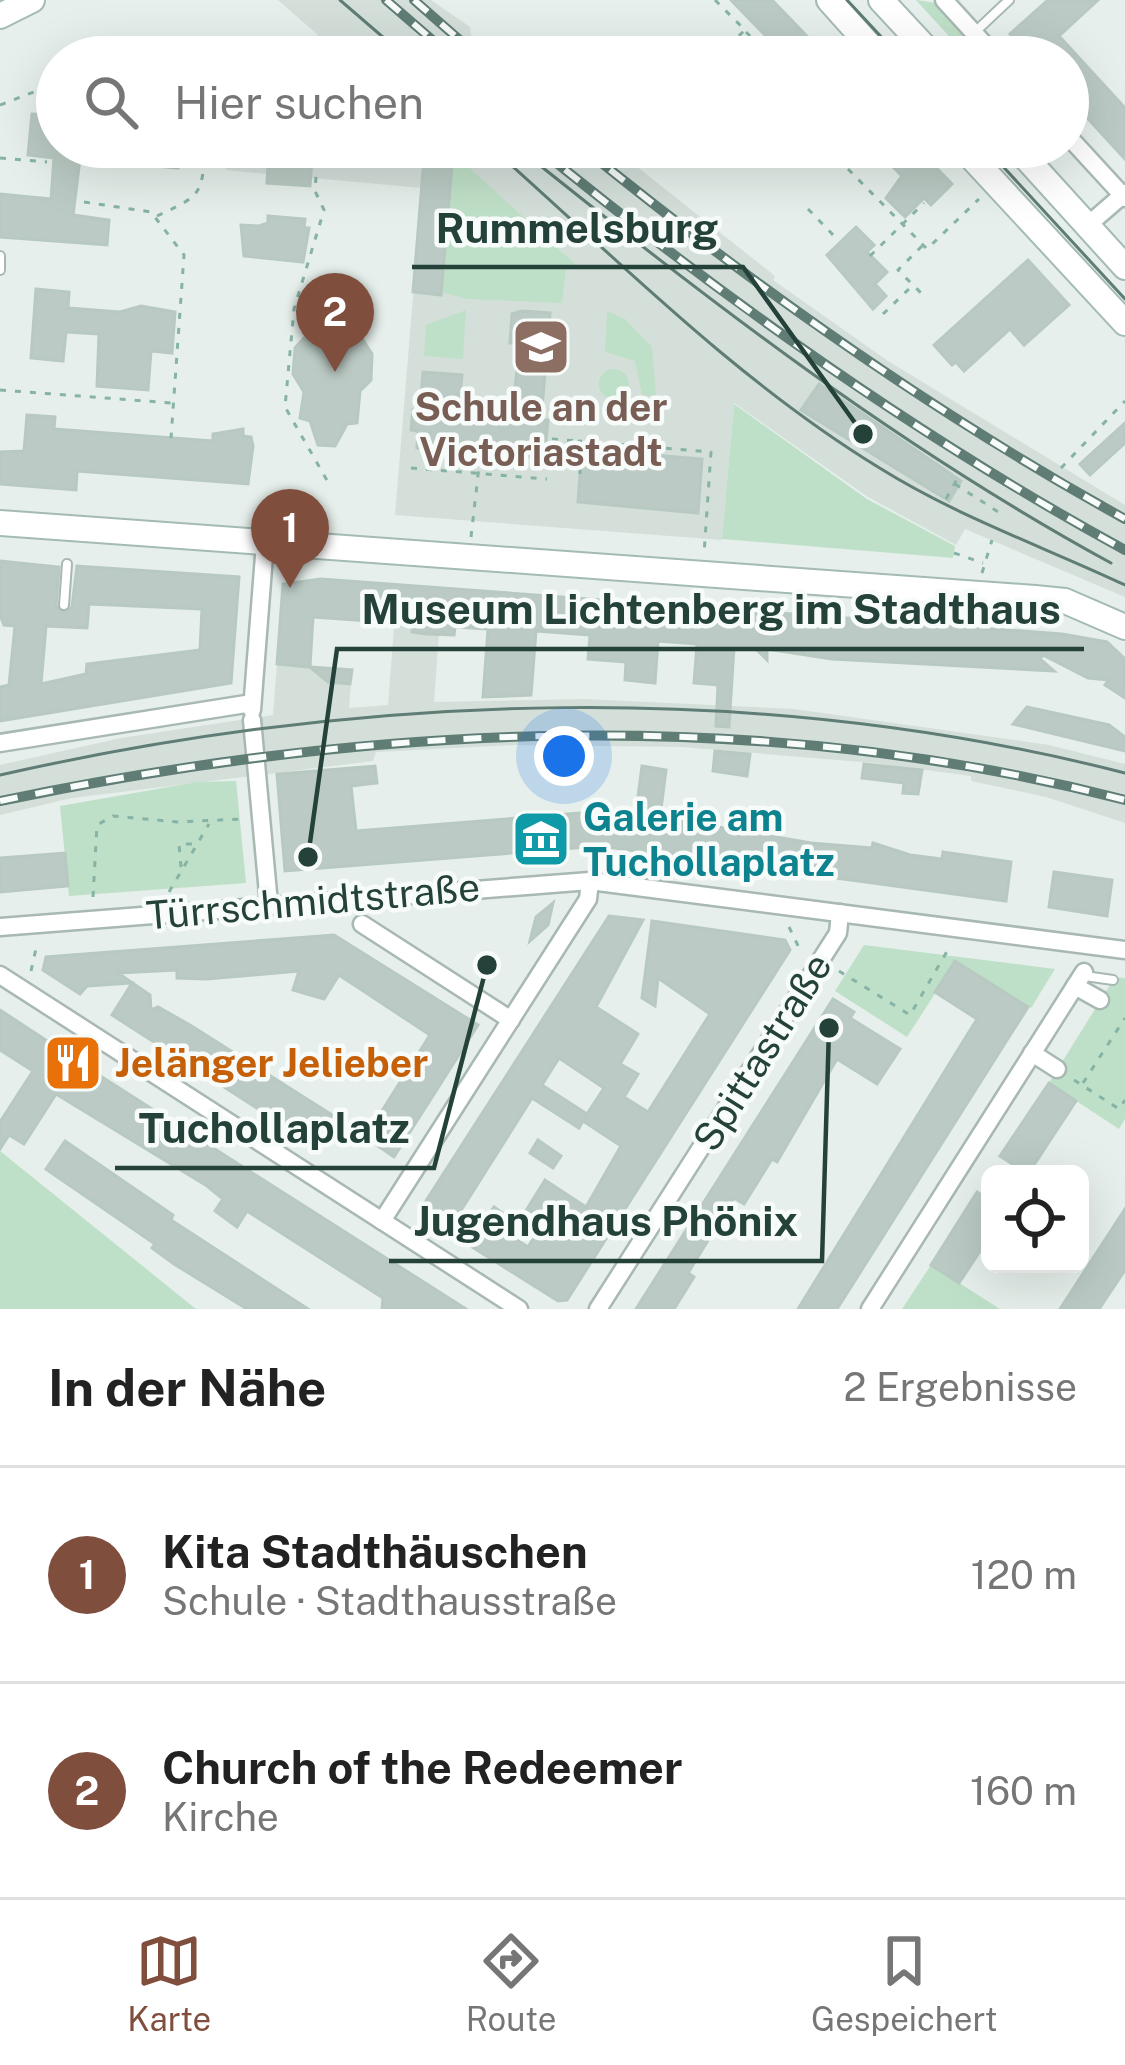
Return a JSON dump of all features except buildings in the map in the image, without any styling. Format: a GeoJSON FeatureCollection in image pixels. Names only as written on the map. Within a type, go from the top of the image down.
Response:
{"type":"FeatureCollection","features":[{"type":"Feature","properties":{"kind":"street"},"geometry":{"type":"LineString","coordinates":[[0,16],[32,0]]}},
{"type":"Feature","properties":{"kind":"street"},"geometry":{"type":"LineString","coordinates":[[829,0],[861,36]]}},
{"type":"Feature","properties":{"kind":"street"},"geometry":{"type":"LineString","coordinates":[[881,0],[914,36]]}},
{"type":"Feature","properties":{"kind":"street"},"geometry":{"type":"LineString","coordinates":[[944,0],[977,36]]}},
{"type":"Feature","properties":{"kind":"street"},"geometry":{"type":"LineString","coordinates":[[1088,225],[1124,195],[1089,158]]}},
{"type":"Feature","properties":{"kind":"street"},"geometry":{"type":"LineString","coordinates":[[981,168],[1125,323]]}},
{"type":"Feature","properties":{"kind":"street"},"geometry":{"type":"LineString","coordinates":[[1035,168],[1125,267]]}},
{"type":"Feature","properties":{"kind":"street"},"geometry":{"type":"LineString","coordinates":[[0,523],[1065,601],[1125,627]]}},
{"type":"Feature","properties":{"kind":"street"},"geometry":{"type":"LineString","coordinates":[[265,543],[252,713],[269,904]]}},
{"type":"Feature","properties":{"kind":"street"},"geometry":{"type":"LineString","coordinates":[[0,743],[252,713]]}},
{"type":"Feature","properties":{"kind":"street"},"geometry":{"type":"LineString","coordinates":[[382,1221],[588,899],[590,881]]}},
{"type":"Feature","properties":{"kind":"street","name":"Türrschmidtstraße"},"geometry":{"type":"LineString","coordinates":[[0,927],[590,881],[1125,950]]}},
{"type":"Feature","properties":{"kind":"street","name":"Spittastraße"},"geometry":{"type":"LineString","coordinates":[[598,1309],[828,948],[840,913]]}},
{"type":"Feature","properties":{"kind":"street"},"geometry":{"type":"LineString","coordinates":[[362,924],[511,1020]]}},
{"type":"Feature","properties":{"kind":"street"},"geometry":{"type":"LineString","coordinates":[[0,975],[519,1309]]}},
{"type":"Feature","properties":{"kind":"street"},"geometry":{"type":"LineString","coordinates":[[870,1309],[1080,978],[1100,1000]]}},
{"type":"Feature","properties":{"kind":"street"},"geometry":{"type":"LineString","coordinates":[[1032,1053],[1057,1069]]}},
{"type":"Feature","properties":{"kind":"lane"},"geometry":{"type":"LineString","coordinates":[[974,33],[1009,0]]}},
{"type":"Feature","properties":{"kind":"lane"},"geometry":{"type":"LineString","coordinates":[[0,256],[0,270]]}},
{"type":"Feature","properties":{"kind":"lane"},"geometry":{"type":"LineString","coordinates":[[64,605],[67,564]]}},
{"type":"Feature","properties":{"kind":"lane"},"geometry":{"type":"LineString","coordinates":[[1080,978],[1113,980]]}},
{"type":"Feature","properties":{"kind":"path"},"geometry":{"type":"LineString","coordinates":[[715,0],[751,36]]}},
{"type":"Feature","properties":{"kind":"path"},"geometry":{"type":"LineString","coordinates":[[739,36],[745,30]]}},
{"type":"Feature","properties":{"kind":"path"},"geometry":{"type":"LineString","coordinates":[[0,105],[36,91]]}},
{"type":"Feature","properties":{"kind":"path"},"geometry":{"type":"LineString","coordinates":[[0,158],[36,162]]}},
{"type":"Feature","properties":{"kind":"path"},"geometry":{"type":"LineString","coordinates":[[155,217],[196,197],[204,168]]}},
{"type":"Feature","properties":{"kind":"path"},"geometry":{"type":"LineString","coordinates":[[317,168],[315,190],[324,209],[294,309],[284,407],[328,482]]}},
{"type":"Feature","properties":{"kind":"path"},"geometry":{"type":"LineString","coordinates":[[848,169],[927,249],[987,192]]}},
{"type":"Feature","properties":{"kind":"path"},"geometry":{"type":"LineString","coordinates":[[83,202],[131,206],[155,217],[184,254],[171,438]]}},
{"type":"Feature","properties":{"kind":"path"},"geometry":{"type":"LineString","coordinates":[[870,256],[924,203]]}},
{"type":"Feature","properties":{"kind":"path"},"geometry":{"type":"LineString","coordinates":[[808,208],[838,240]]}},
{"type":"Feature","properties":{"kind":"path"},"geometry":{"type":"LineString","coordinates":[[923,245],[898,270],[925,297]]}},
{"type":"Feature","properties":{"kind":"path"},"geometry":{"type":"LineString","coordinates":[[884,314],[913,285]]}},
{"type":"Feature","properties":{"kind":"path"},"geometry":{"type":"LineString","coordinates":[[0,390],[174,403]]}},
{"type":"Feature","properties":{"kind":"path"},"geometry":{"type":"LineString","coordinates":[[1061,468],[1125,401]]}},
{"type":"Feature","properties":{"kind":"path"},"geometry":{"type":"LineString","coordinates":[[552,439],[711,452],[705,538]]}},
{"type":"Feature","properties":{"kind":"path"},"geometry":{"type":"LineString","coordinates":[[579,441],[580,474]]}},
{"type":"Feature","properties":{"kind":"path"},"geometry":{"type":"LineString","coordinates":[[656,456],[657,448]]}},
{"type":"Feature","properties":{"kind":"path"},"geometry":{"type":"LineString","coordinates":[[473,521],[481,449]]}},
{"type":"Feature","properties":{"kind":"path"},"geometry":{"type":"LineString","coordinates":[[411,468],[548,479]]}},
{"type":"Feature","properties":{"kind":"path"},"geometry":{"type":"LineString","coordinates":[[946,499],[956,482],[1004,515]]}},
{"type":"Feature","properties":{"kind":"path"},"geometry":{"type":"LineString","coordinates":[[700,486],[709,487]]}},
{"type":"Feature","properties":{"kind":"path"},"geometry":{"type":"LineString","coordinates":[[980,594],[992,540]]}},
{"type":"Feature","properties":{"kind":"path"},"geometry":{"type":"LineString","coordinates":[[954,553],[985,564]]}},
{"type":"Feature","properties":{"kind":"path"},"geometry":{"type":"LineString","coordinates":[[93,897],[97,826],[112,816],[210,823],[243,819]]}},
{"type":"Feature","properties":{"kind":"path"},"geometry":{"type":"LineString","coordinates":[[169,892],[210,823]]}},
{"type":"Feature","properties":{"kind":"path"},"geometry":{"type":"LineString","coordinates":[[181,868],[179,844],[196,844]]}},
{"type":"Feature","properties":{"kind":"path"},"geometry":{"type":"LineString","coordinates":[[788,926],[801,952]]}},
{"type":"Feature","properties":{"kind":"path"},"geometry":{"type":"LineString","coordinates":[[31,971],[38,941]]}},
{"type":"Feature","properties":{"kind":"path"},"geometry":{"type":"LineString","coordinates":[[838,971],[910,1015],[949,948]]}},
{"type":"Feature","properties":{"kind":"path"},"geometry":{"type":"LineString","coordinates":[[1082,1085],[1125,1018]]}},
{"type":"Feature","properties":{"kind":"path"},"geometry":{"type":"LineString","coordinates":[[1057,1069],[1119,1108],[1125,1100]]}},
{"type":"Feature","properties":{"kind":"shaded area"},"geometry":{"type":"Polygon","coordinates":[[[278,0],[431,0],[470,27],[472,36],[316,36],[278,0]]]}},
{"type":"Feature","properties":{"kind":"shaded area"},"geometry":{"type":"Polygon","coordinates":[[[639,168],[775,276],[773,280],[888,361],[1125,505],[1125,597],[965,529],[956,545],[868,497],[734,403],[722,540],[395,515],[422,188],[312,178],[310,186],[267,183],[267,174],[226,170],[639,168]]]}},
{"type":"Feature","properties":{"kind":"shaded area"},"geometry":{"type":"Polygon","coordinates":[[[397,588],[442,592],[434,702],[584,699],[794,709],[1049,745],[1125,764],[1125,823],[1046,797],[971,781],[971,776],[874,763],[682,747],[516,745],[376,752],[373,761],[72,798],[0,815],[0,765],[121,738],[273,715],[277,664],[352,670],[349,708],[388,705],[397,588]]]}},
{"type":"Feature","properties":{"kind":"green space"},"geometry":{"type":"Polygon","coordinates":[[[916,0],[937,3],[967,36],[949,36],[916,0]]]}},
{"type":"Feature","properties":{"kind":"green space"},"geometry":{"type":"Polygon","coordinates":[[[452,168],[469,168],[575,264],[566,268],[562,303],[468,299],[441,292],[452,168]]]}},
{"type":"Feature","properties":{"kind":"green space"},"geometry":{"type":"Polygon","coordinates":[[[466,310],[463,359],[424,356],[426,325],[466,310]]]}},
{"type":"Feature","properties":{"kind":"green space"},"geometry":{"type":"Polygon","coordinates":[[[607,311],[625,319],[652,347],[656,396],[642,395],[635,361],[605,352],[607,311]]]}},
{"type":"Feature","properties":{"kind":"green space"},"geometry":{"type":"Polygon","coordinates":[[[614,369],[629,384],[614,399],[599,384],[614,369]]]}},
{"type":"Feature","properties":{"kind":"green space"},"geometry":{"type":"Polygon","coordinates":[[[734,404],[867,499],[955,546],[953,558],[722,539],[734,404]]]}},
{"type":"Feature","properties":{"kind":"green space"},"geometry":{"type":"Polygon","coordinates":[[[236,781],[246,883],[69,896],[60,806],[197,782],[236,781]]]}},
{"type":"Feature","properties":{"kind":"green space"},"geometry":{"type":"Polygon","coordinates":[[[864,945],[1055,969],[1031,1008],[956,961],[907,1037],[835,991],[864,945]]]}},
{"type":"Feature","properties":{"kind":"green space"},"geometry":{"type":"Polygon","coordinates":[[[1115,977],[1125,978],[1125,1119],[1119,1129],[1049,1083],[1115,977]]]}},
{"type":"Feature","properties":{"kind":"green space"},"geometry":{"type":"Polygon","coordinates":[[[0,1151],[196,1309],[0,1309],[0,1151]]]}},
{"type":"Feature","properties":{"kind":"green space"},"geometry":{"type":"Polygon","coordinates":[[[931,1265],[1000,1309],[902,1309],[931,1265]]]}},
{"type":"Feature","properties":{"kind":"tram line"},"geometry":{"type":"LineString","coordinates":[[340,0],[382,36]]}},
{"type":"Feature","properties":{"kind":"tram line"},"geometry":{"type":"LineString","coordinates":[[847,0],[880,36]]}},
{"type":"Feature","properties":{"kind":"tram line"},"geometry":{"type":"LineString","coordinates":[[514,168],[726,357],[826,433],[938,501],[1125,585]]}},
{"type":"Feature","properties":{"kind":"tram line"},"geometry":{"type":"LineString","coordinates":[[544,168],[660,260],[879,420],[1111,563]]}},
{"type":"Feature","properties":{"kind":"tram line"},"geometry":{"type":"LineString","coordinates":[[1004,168],[1125,299]]}},
{"type":"Feature","properties":{"kind":"tram line"},"geometry":{"type":"LineString","coordinates":[[0,775],[279,726],[421,713],[563,708],[705,710],[846,722],[986,743],[1125,773]]}},
{"type":"Feature","properties":{"kind":"railway"},"geometry":{"type":"LineString","coordinates":[[386,0],[428,36]]}},
{"type":"Feature","properties":{"kind":"railway"},"geometry":{"type":"LineString","coordinates":[[414,0],[455,36]]}},
{"type":"Feature","properties":{"kind":"railway"},"geometry":{"type":"LineString","coordinates":[[564,168],[822,362],[971,460],[1125,550]]}},
{"type":"Feature","properties":{"kind":"railway"},"geometry":{"type":"LineString","coordinates":[[609,168],[845,345],[983,436],[1125,519]]}},
{"type":"Feature","properties":{"kind":"railway"},"geometry":{"type":"LineString","coordinates":[[0,801],[280,755],[563,736],[704,738],[845,749],[986,769],[1125,800]]}},
{"type":"Feature","properties":{"kind":"place","name":"Schule an der Victoriastadt"},"geometry":{"type":"Point","coordinates":[541,347]}},
{"type":"Feature","properties":{"kind":"place","name":"Church of the Redeemer"},"geometry":{"type":"Point","coordinates":[335,372]}},
{"type":"Feature","properties":{"kind":"place","name":"Rummelsburg"},"geometry":{"type":"Point","coordinates":[863,434]}},
{"type":"Feature","properties":{"kind":"place","name":"Kita Stadthäuschen"},"geometry":{"type":"Point","coordinates":[290,588]}},
{"type":"Feature","properties":{"kind":"place","name":"Galerie am Tuchollaplatz"},"geometry":{"type":"Point","coordinates":[541,839]}},
{"type":"Feature","properties":{"kind":"place","name":"Museum Lichtenberg im Stadthaus"},"geometry":{"type":"Point","coordinates":[308,857]}},
{"type":"Feature","properties":{"kind":"place","name":"Tuchollaplatz"},"geometry":{"type":"Point","coordinates":[487,965]}},
{"type":"Feature","properties":{"kind":"place","name":"Jugendhaus Phönix"},"geometry":{"type":"Point","coordinates":[829,1028]}},
{"type":"Feature","properties":{"kind":"place","name":"Jelänger Jelieber"},"geometry":{"type":"Point","coordinates":[73,1063]}}]}
